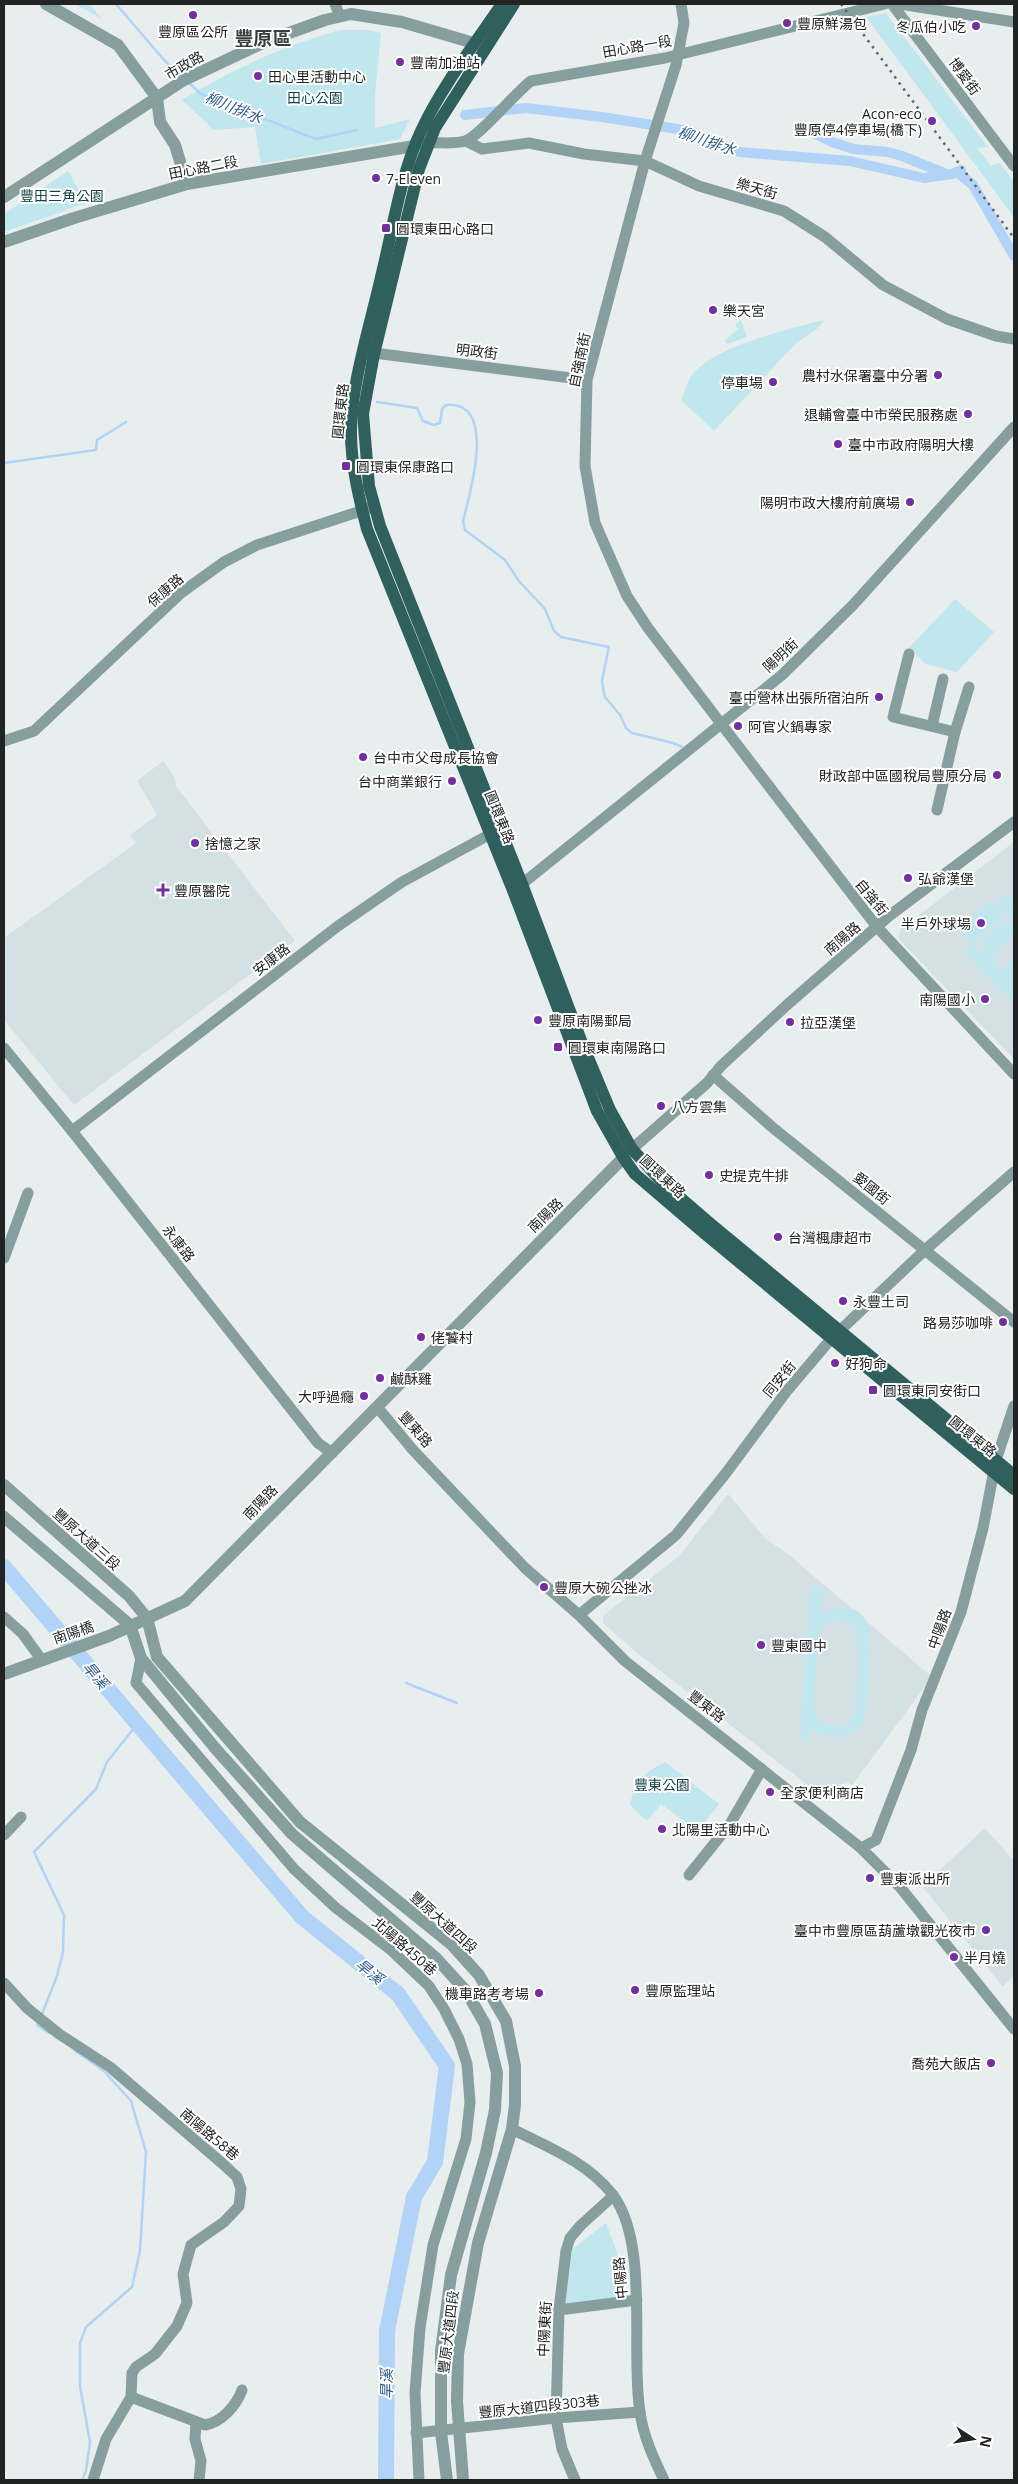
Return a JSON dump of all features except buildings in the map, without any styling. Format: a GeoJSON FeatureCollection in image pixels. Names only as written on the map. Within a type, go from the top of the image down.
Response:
{"type":"FeatureCollection","features":[{"type":"Feature","properties":{"kind":"main road","name":"圓環東路"},"geometry":{"type":"LineString","coordinates":[[369,352],[419,169],[428,143],[502,4]]}},
{"type":"Feature","properties":{"kind":"main road","name":"圓環東路"},"geometry":{"type":"LineString","coordinates":[[514,4],[434,106],[414,146],[351,431],[352,454],[368,509],[368,529],[496,831],[597,1111],[628,1153],[835,1335],[995,1467],[1014,1489]]}},
{"type":"Feature","properties":{"kind":"main road","name":"圓環東路"},"geometry":{"type":"LineString","coordinates":[[995,1467],[1014,1475]]}},
{"type":"Feature","properties":{"kind":"street"},"geometry":{"type":"LineString","coordinates":[[46,4],[118,45],[158,98],[160,122],[175,145],[187,184]]}},
{"type":"Feature","properties":{"kind":"street"},"geometry":{"type":"LineString","coordinates":[[335,4],[340,16]]}},
{"type":"Feature","properties":{"kind":"street","name":"自強南街"},"geometry":{"type":"LineString","coordinates":[[681,4],[684,23],[679,54],[645,161],[587,380],[585,466],[595,524],[627,596],[642,620],[722,726]]}},
{"type":"Feature","properties":{"kind":"street","name":"田心路一段"},"geometry":{"type":"LineString","coordinates":[[466,141],[504,108],[518,90],[531,81],[679,54],[885,4]]}},
{"type":"Feature","properties":{"kind":"street","name":"博愛街"},"geometry":{"type":"LineString","coordinates":[[892,4],[1014,166]]}},
{"type":"Feature","properties":{"kind":"street"},"geometry":{"type":"LineString","coordinates":[[900,4],[1014,22]]}},
{"type":"Feature","properties":{"kind":"street","name":"市政路"},"geometry":{"type":"LineString","coordinates":[[4,197],[190,77],[267,41],[340,16],[360,15],[402,22],[481,45]]}},
{"type":"Feature","properties":{"kind":"street"},"geometry":{"type":"LineString","coordinates":[[414,146],[428,143],[466,141]]}},
{"type":"Feature","properties":{"kind":"street","name":"樂天街"},"geometry":{"type":"LineString","coordinates":[[466,141],[482,149],[529,143],[584,154],[645,161],[699,186],[784,211],[825,237],[883,284],[947,319],[996,336],[1014,339]]}},
{"type":"Feature","properties":{"kind":"street","name":"田心路二段"},"geometry":{"type":"LineString","coordinates":[[4,242],[74,218],[187,184],[414,146]]}},
{"type":"Feature","properties":{"kind":"street","name":"明政街"},"geometry":{"type":"LineString","coordinates":[[369,352],[587,380]]}},
{"type":"Feature","properties":{"kind":"street","name":"陽明街"},"geometry":{"type":"LineString","coordinates":[[517,886],[722,726],[782,675],[853,605],[1014,427]]}},
{"type":"Feature","properties":{"kind":"street","name":"保康路"},"geometry":{"type":"LineString","coordinates":[[4,741],[34,731],[181,593],[224,562],[257,544],[314,524],[368,509]]}},
{"type":"Feature","properties":{"kind":"street"},"geometry":{"type":"LineString","coordinates":[[909,654],[894,717],[955,732]]}},
{"type":"Feature","properties":{"kind":"street"},"geometry":{"type":"LineString","coordinates":[[932,726],[944,679]]}},
{"type":"Feature","properties":{"kind":"street"},"geometry":{"type":"LineString","coordinates":[[937,810],[955,732],[969,687]]}},
{"type":"Feature","properties":{"kind":"street","name":"自強街"},"geometry":{"type":"LineString","coordinates":[[722,726],[877,927],[1014,1074]]}},
{"type":"Feature","properties":{"kind":"street","name":"南陽路"},"geometry":{"type":"LineString","coordinates":[[109,1636],[185,1601],[378,1408],[628,1153],[707,1083],[713,1075],[788,1004],[877,927],[1014,822]]}},
{"type":"Feature","properties":{"kind":"street","name":"安康路"},"geometry":{"type":"LineString","coordinates":[[72,1130],[338,926],[402,882],[496,831]]}},
{"type":"Feature","properties":{"kind":"street","name":"永康路"},"geometry":{"type":"LineString","coordinates":[[4,1048],[72,1130],[299,1420],[318,1443],[332,1453]]}},
{"type":"Feature","properties":{"kind":"street","name":"愛國街"},"geometry":{"type":"LineString","coordinates":[[713,1075],[772,1127],[1014,1322]]}},
{"type":"Feature","properties":{"kind":"street","name":"同安街"},"geometry":{"type":"LineString","coordinates":[[578,1615],[676,1535],[726,1473],[786,1392],[835,1335],[925,1250],[1014,1172]]}},
{"type":"Feature","properties":{"kind":"street"},"geometry":{"type":"LineString","coordinates":[[4,1258],[28,1193]]}},
{"type":"Feature","properties":{"kind":"street","name":"中陽路"},"geometry":{"type":"LineString","coordinates":[[861,1848],[876,1840],[911,1750],[925,1702],[938,1676],[961,1612],[995,1467],[1014,1406]]}},
{"type":"Feature","properties":{"kind":"street","name":"豐東路"},"geometry":{"type":"LineString","coordinates":[[378,1408],[413,1450],[525,1568],[578,1615],[625,1661],[861,1848],[900,1887],[1013,2023]]}},
{"type":"Feature","properties":{"kind":"street","name":"豐原大道三段"},"geometry":{"type":"LineString","coordinates":[[4,1485],[129,1596],[147,1618]]}},
{"type":"Feature","properties":{"kind":"street"},"geometry":{"type":"LineString","coordinates":[[4,1517],[130,1625]]}},
{"type":"Feature","properties":{"kind":"street"},"geometry":{"type":"LineString","coordinates":[[4,1617],[23,1634],[44,1658],[4,1674]]}},
{"type":"Feature","properties":{"kind":"street","name":"豐原大道四段"},"geometry":{"type":"LineString","coordinates":[[147,1618],[157,1657],[300,1822],[451,1944],[479,1974],[506,2021],[516,2066],[515,2105],[512,2129],[478,2243],[466,2300],[458,2354],[458,2429],[463,2480]]}},
{"type":"Feature","properties":{"kind":"street","name":"豐原大道四段"},"geometry":{"type":"LineString","coordinates":[[130,1625],[140,1658],[215,1748],[292,1834],[436,1958],[466,1991],[485,2024],[497,2073],[495,2110],[486,2153],[451,2275],[441,2351],[440,2432],[446,2480]]}},
{"type":"Feature","properties":{"kind":"street","name":"南陽橋"},"geometry":{"type":"LineString","coordinates":[[44,1658],[109,1636]]}},
{"type":"Feature","properties":{"kind":"street","name":"北陽路450巷"},"geometry":{"type":"LineString","coordinates":[[140,1658],[136,1683],[183,1740],[294,1869],[336,1908],[392,1950],[429,1986],[444,2008],[459,2039],[467,2064],[470,2102],[466,2139],[432,2254],[420,2328],[415,2393],[419,2480]]}},
{"type":"Feature","properties":{"kind":"street"},"geometry":{"type":"LineString","coordinates":[[689,1875],[730,1824],[762,1768]]}},
{"type":"Feature","properties":{"kind":"street"},"geometry":{"type":"LineString","coordinates":[[4,1835],[21,1817]]}},
{"type":"Feature","properties":{"kind":"street","name":"南陽路58巷"},"geometry":{"type":"LineString","coordinates":[[4,1983],[27,2008],[60,2034],[110,2068],[223,2164],[237,2177],[241,2190],[239,2206],[224,2222],[192,2245],[183,2274],[187,2304],[178,2326],[155,2354],[136,2367],[132,2373],[131,2397],[106,2439],[93,2480]]}},
{"type":"Feature","properties":{"kind":"street","name":"中陽路"},"geometry":{"type":"LineString","coordinates":[[512,2129],[572,2158],[613,2196],[626,2221],[632,2244],[637,2300],[640,2412],[650,2450],[664,2480]]}},
{"type":"Feature","properties":{"kind":"street","name":"中陽東街"},"geometry":{"type":"LineString","coordinates":[[575,2480],[562,2449],[556,2418],[558,2310],[566,2251],[570,2238],[580,2226],[613,2196]]}},
{"type":"Feature","properties":{"kind":"street"},"geometry":{"type":"LineString","coordinates":[[558,2310],[637,2300]]}},
{"type":"Feature","properties":{"kind":"street"},"geometry":{"type":"LineString","coordinates":[[131,2397],[205,2425],[215,2423],[228,2411],[242,2390]]}},
{"type":"Feature","properties":{"kind":"street","name":"豐原大道四段303巷"},"geometry":{"type":"LineString","coordinates":[[416,2433],[440,2432],[556,2418],[640,2412]]}},
{"type":"Feature","properties":{"kind":"street"},"geometry":{"type":"LineString","coordinates":[[196,2422],[195,2439],[201,2460],[199,2480]]}},
{"type":"Feature","properties":{"kind":"shaded area","name":"豐原醫院"},"geometry":{"type":"Polygon","coordinates":[[[163,761],[174,776],[176,786],[295,941],[74,1105],[4,1020],[4,938],[136,843],[130,835],[157,815],[137,781],[163,761]]]}},
{"type":"Feature","properties":{"kind":"shaded area","name":"南陽國小"},"geometry":{"type":"Polygon","coordinates":[[[1014,842],[1014,1059],[899,939],[900,930],[1014,842]]]}},
{"type":"Feature","properties":{"kind":"shaded area","name":"豐東國中"},"geometry":{"type":"Polygon","coordinates":[[[728,1494],[766,1539],[788,1554],[932,1677],[852,1785],[847,1781],[823,1797],[636,1652],[603,1623],[603,1616],[679,1556],[728,1494]]]}},
{"type":"Feature","properties":{"kind":"shaded area","name":"臺中市豐原區葫蘆墩觀光夜市"},"geometry":{"type":"Polygon","coordinates":[[[985,1828],[1014,1861],[1014,1975],[1003,1987],[922,1886],[985,1828]]]}},
{"type":"Feature","properties":{"kind":"green space"},"geometry":{"type":"Polygon","coordinates":[[[75,4],[90,4],[102,19],[75,4]]]}},
{"type":"Feature","properties":{"kind":"green space"},"geometry":{"type":"Polygon","coordinates":[[[886,13],[988,147],[977,148],[991,166],[1000,163],[1014,182],[1014,217],[866,17],[886,13]]]}},
{"type":"Feature","properties":{"kind":"green space","name":"田心公園"},"geometry":{"type":"Polygon","coordinates":[[[341,30],[367,30],[381,33],[375,95],[375,128],[410,119],[400,139],[261,164],[255,127],[214,130],[182,100],[259,59],[299,43],[341,30]]]}},
{"type":"Feature","properties":{"kind":"green space","name":"豐田三角公園"},"geometry":{"type":"Polygon","coordinates":[[[68,171],[86,203],[4,232],[4,214],[68,171]]]}},
{"type":"Feature","properties":{"kind":"green space"},"geometry":{"type":"Polygon","coordinates":[[[741,320],[747,337],[727,344],[724,341],[738,329],[735,325],[741,320]]]}},
{"type":"Feature","properties":{"kind":"green space"},"geometry":{"type":"Polygon","coordinates":[[[824,320],[817,329],[795,344],[714,431],[681,400],[692,375],[717,355],[754,340],[824,320]]]}},
{"type":"Feature","properties":{"kind":"green space"},"geometry":{"type":"Polygon","coordinates":[[[955,599],[994,632],[957,672],[926,664],[909,648],[955,599]]]}},
{"type":"Feature","properties":{"kind":"green space"},"geometry":{"type":"Polygon","coordinates":[[[1005,894],[1014,904],[1014,921],[996,902],[1005,894]]]}},
{"type":"Feature","properties":{"kind":"green space"},"geometry":{"type":"Polygon","coordinates":[[[991,901],[1004,917],[973,942],[983,952],[986,940],[997,927],[1014,922],[1014,938],[1000,947],[997,952],[996,963],[1001,973],[1014,959],[1014,1004],[963,951],[971,943],[957,928],[991,901]]]}},
{"type":"Feature","properties":{"kind":"green space"},"geometry":{"type":"Polygon","coordinates":[[[810,1586],[823,1588],[821,1613],[838,1608],[849,1608],[865,1618],[869,1628],[869,1662],[865,1715],[859,1727],[853,1732],[840,1737],[825,1735],[811,1728],[810,1740],[800,1740],[810,1586]],[[833,1620],[819,1630],[813,1707],[819,1719],[830,1726],[836,1726],[848,1722],[855,1710],[858,1659],[856,1631],[843,1621],[833,1620]]]}},
{"type":"Feature","properties":{"kind":"green space","name":"豐東公園"},"geometry":{"type":"Polygon","coordinates":[[[665,1762],[719,1804],[698,1831],[661,1804],[647,1821],[630,1805],[634,1790],[641,1779],[651,1770],[665,1762]]]}},
{"type":"Feature","properties":{"kind":"green space"},"geometry":{"type":"Polygon","coordinates":[[[606,2223],[617,2252],[621,2300],[562,2309],[570,2251],[606,2223]]]}},
{"type":"Feature","properties":{"kind":"waterway","name":"柳川排水"},"geometry":{"type":"LineString","coordinates":[[116,4],[165,61],[182,77]]}},
{"type":"Feature","properties":{"kind":"waterway","name":"柳川排水"},"geometry":{"type":"LineString","coordinates":[[188,82],[201,94],[316,139],[357,130]]}},
{"type":"Feature","properties":{"kind":"waterway","name":"柳川排水"},"geometry":{"type":"LineString","coordinates":[[465,115],[526,108],[602,117],[690,131],[739,152],[850,161],[924,178],[952,174],[961,170]]}},
{"type":"Feature","properties":{"kind":"waterway","name":"柳川排水"},"geometry":{"type":"LineString","coordinates":[[811,132],[832,142],[854,149],[888,152],[902,156],[944,173]]}},
{"type":"Feature","properties":{"kind":"waterway","name":"柳川排水"},"geometry":{"type":"LineString","coordinates":[[957,172],[973,185],[1014,256]]}},
{"type":"Feature","properties":{"kind":"waterway"},"geometry":{"type":"LineString","coordinates":[[377,402],[417,408],[423,421],[434,425],[440,423],[442,409],[446,405],[462,408],[472,418],[476,433],[477,452],[463,521],[465,530],[505,560],[519,581],[545,609],[554,631],[561,637],[609,647],[602,680],[603,688],[605,697],[620,715],[626,728],[632,733],[682,747]]}},
{"type":"Feature","properties":{"kind":"waterway"},"geometry":{"type":"LineString","coordinates":[[4,463],[96,450],[97,440],[126,422]]}},
{"type":"Feature","properties":{"kind":"waterway","name":"旱溪"},"geometry":{"type":"LineString","coordinates":[[4,1567],[302,1917],[398,1994],[447,2066],[435,2162],[414,2197],[387,2331],[386,2480]]}},
{"type":"Feature","properties":{"kind":"waterway"},"geometry":{"type":"LineString","coordinates":[[406,1683],[457,1703]]}},
{"type":"Feature","properties":{"kind":"waterway"},"geometry":{"type":"LineString","coordinates":[[42,2014],[57,1976],[63,1952],[64,1915],[34,1852],[96,1789],[107,1762],[138,1723]]}},
{"type":"Feature","properties":{"kind":"waterway"},"geometry":{"type":"LineString","coordinates":[[39,2022],[37,2025],[49,2033]]}},
{"type":"Feature","properties":{"kind":"waterway"},"geometry":{"type":"LineString","coordinates":[[74,2050],[104,2071],[131,2101],[146,2152],[140,2251],[132,2287],[86,2327],[80,2343],[80,2386],[90,2442],[86,2471],[82,2480]]}},
{"type":"Feature","properties":{"kind":"railway"},"geometry":{"type":"LineString","coordinates":[[841,4],[1014,238]]}},
{"type":"Feature","properties":{"kind":"place","name":"豐原區公所"},"geometry":{"type":"Point","coordinates":[193,15]}},
{"type":"Feature","properties":{"kind":"place","name":"豐原鮮湯包"},"geometry":{"type":"Point","coordinates":[787,23]}},
{"type":"Feature","properties":{"kind":"place","name":"冬瓜伯小吃"},"geometry":{"type":"Point","coordinates":[976,26]}},
{"type":"Feature","properties":{"kind":"place","name":"豐南加油站"},"geometry":{"type":"Point","coordinates":[400,62]}},
{"type":"Feature","properties":{"kind":"place","name":"田心里活動中心"},"geometry":{"type":"Point","coordinates":[258,76]}},
{"type":"Feature","properties":{"kind":"place","name":"Acon-eco 豐原停4停車場(橋下)"},"geometry":{"type":"Point","coordinates":[932,121]}},
{"type":"Feature","properties":{"kind":"place","name":"7-Eleven"},"geometry":{"type":"Point","coordinates":[376,178]}},
{"type":"Feature","properties":{"kind":"place","name":"圓環東田心路口"},"geometry":{"type":"Point","coordinates":[386,228]}},
{"type":"Feature","properties":{"kind":"place","name":"樂天宮"},"geometry":{"type":"Point","coordinates":[713,310]}},
{"type":"Feature","properties":{"kind":"place","name":"農村水保署臺中分署"},"geometry":{"type":"Point","coordinates":[938,375]}},
{"type":"Feature","properties":{"kind":"place","name":"停車場"},"geometry":{"type":"Point","coordinates":[773,382]}},
{"type":"Feature","properties":{"kind":"place","name":"退輔會臺中市榮民服務處"},"geometry":{"type":"Point","coordinates":[968,414]}},
{"type":"Feature","properties":{"kind":"place","name":"臺中市政府陽明大樓"},"geometry":{"type":"Point","coordinates":[838,444]}},
{"type":"Feature","properties":{"kind":"place","name":"圓環東保康路口"},"geometry":{"type":"Point","coordinates":[346,466]}},
{"type":"Feature","properties":{"kind":"place","name":"陽明市政大樓府前廣場"},"geometry":{"type":"Point","coordinates":[910,502]}},
{"type":"Feature","properties":{"kind":"place","name":"臺中營林出張所宿泊所"},"geometry":{"type":"Point","coordinates":[879,697]}},
{"type":"Feature","properties":{"kind":"place","name":"阿官火鍋專家"},"geometry":{"type":"Point","coordinates":[738,726]}},
{"type":"Feature","properties":{"kind":"place","name":"台中市父母成長協會"},"geometry":{"type":"Point","coordinates":[363,757]}},
{"type":"Feature","properties":{"kind":"place","name":"財政部中區國稅局豐原分局"},"geometry":{"type":"Point","coordinates":[997,775]}},
{"type":"Feature","properties":{"kind":"place","name":"台中商業銀行"},"geometry":{"type":"Point","coordinates":[452,781]}},
{"type":"Feature","properties":{"kind":"place","name":"捨憶之家"},"geometry":{"type":"Point","coordinates":[195,843]}},
{"type":"Feature","properties":{"kind":"place","name":"弘爺漢堡"},"geometry":{"type":"Point","coordinates":[908,878]}},
{"type":"Feature","properties":{"kind":"place","name":"豐原醫院"},"geometry":{"type":"Point","coordinates":[163,890]}},
{"type":"Feature","properties":{"kind":"place","name":"半戶外球場"},"geometry":{"type":"Point","coordinates":[981,923]}},
{"type":"Feature","properties":{"kind":"place","name":"南陽國小"},"geometry":{"type":"Point","coordinates":[985,999]}},
{"type":"Feature","properties":{"kind":"place","name":"豐原南陽郵局"},"geometry":{"type":"Point","coordinates":[538,1020]}},
{"type":"Feature","properties":{"kind":"place","name":"拉亞漢堡"},"geometry":{"type":"Point","coordinates":[790,1022]}},
{"type":"Feature","properties":{"kind":"place","name":"圓環東南陽路口"},"geometry":{"type":"Point","coordinates":[558,1047]}},
{"type":"Feature","properties":{"kind":"place","name":"八方雲集"},"geometry":{"type":"Point","coordinates":[661,1106]}},
{"type":"Feature","properties":{"kind":"place","name":"史提克牛排"},"geometry":{"type":"Point","coordinates":[709,1175]}},
{"type":"Feature","properties":{"kind":"place","name":"台灣楓康超市"},"geometry":{"type":"Point","coordinates":[778,1237]}},
{"type":"Feature","properties":{"kind":"place","name":"永豐土司"},"geometry":{"type":"Point","coordinates":[843,1301]}},
{"type":"Feature","properties":{"kind":"place","name":"路易莎咖啡"},"geometry":{"type":"Point","coordinates":[1003,1322]}},
{"type":"Feature","properties":{"kind":"place","name":"佬饕村"},"geometry":{"type":"Point","coordinates":[421,1337]}},
{"type":"Feature","properties":{"kind":"place","name":"好狗命"},"geometry":{"type":"Point","coordinates":[835,1363]}},
{"type":"Feature","properties":{"kind":"place","name":"鹹酥雞"},"geometry":{"type":"Point","coordinates":[380,1378]}},
{"type":"Feature","properties":{"kind":"place","name":"圓環東同安街口"},"geometry":{"type":"Point","coordinates":[873,1390]}},
{"type":"Feature","properties":{"kind":"place","name":"大呼過癮"},"geometry":{"type":"Point","coordinates":[364,1396]}},
{"type":"Feature","properties":{"kind":"place","name":"豐原大碗公挫冰"},"geometry":{"type":"Point","coordinates":[544,1587]}},
{"type":"Feature","properties":{"kind":"place","name":"豐東國中"},"geometry":{"type":"Point","coordinates":[761,1645]}},
{"type":"Feature","properties":{"kind":"place","name":"全家便利商店"},"geometry":{"type":"Point","coordinates":[770,1792]}},
{"type":"Feature","properties":{"kind":"place","name":"北陽里活動中心"},"geometry":{"type":"Point","coordinates":[662,1829]}},
{"type":"Feature","properties":{"kind":"place","name":"豐東派出所"},"geometry":{"type":"Point","coordinates":[870,1878]}},
{"type":"Feature","properties":{"kind":"place","name":"臺中市豐原區葫蘆墩觀光夜市"},"geometry":{"type":"Point","coordinates":[986,1930]}},
{"type":"Feature","properties":{"kind":"place","name":"半月燒"},"geometry":{"type":"Point","coordinates":[954,1957]}},
{"type":"Feature","properties":{"kind":"place","name":"豐原監理站"},"geometry":{"type":"Point","coordinates":[635,1990]}},
{"type":"Feature","properties":{"kind":"place","name":"機車路考考場"},"geometry":{"type":"Point","coordinates":[539,1993]}},
{"type":"Feature","properties":{"kind":"place","name":"喬苑大飯店"},"geometry":{"type":"Point","coordinates":[991,2063]}},
{"type":"Feature","properties":{"kind":"district","name":"豐原區"},"geometry":{"type":"Point","coordinates":[263,38]}}]}
